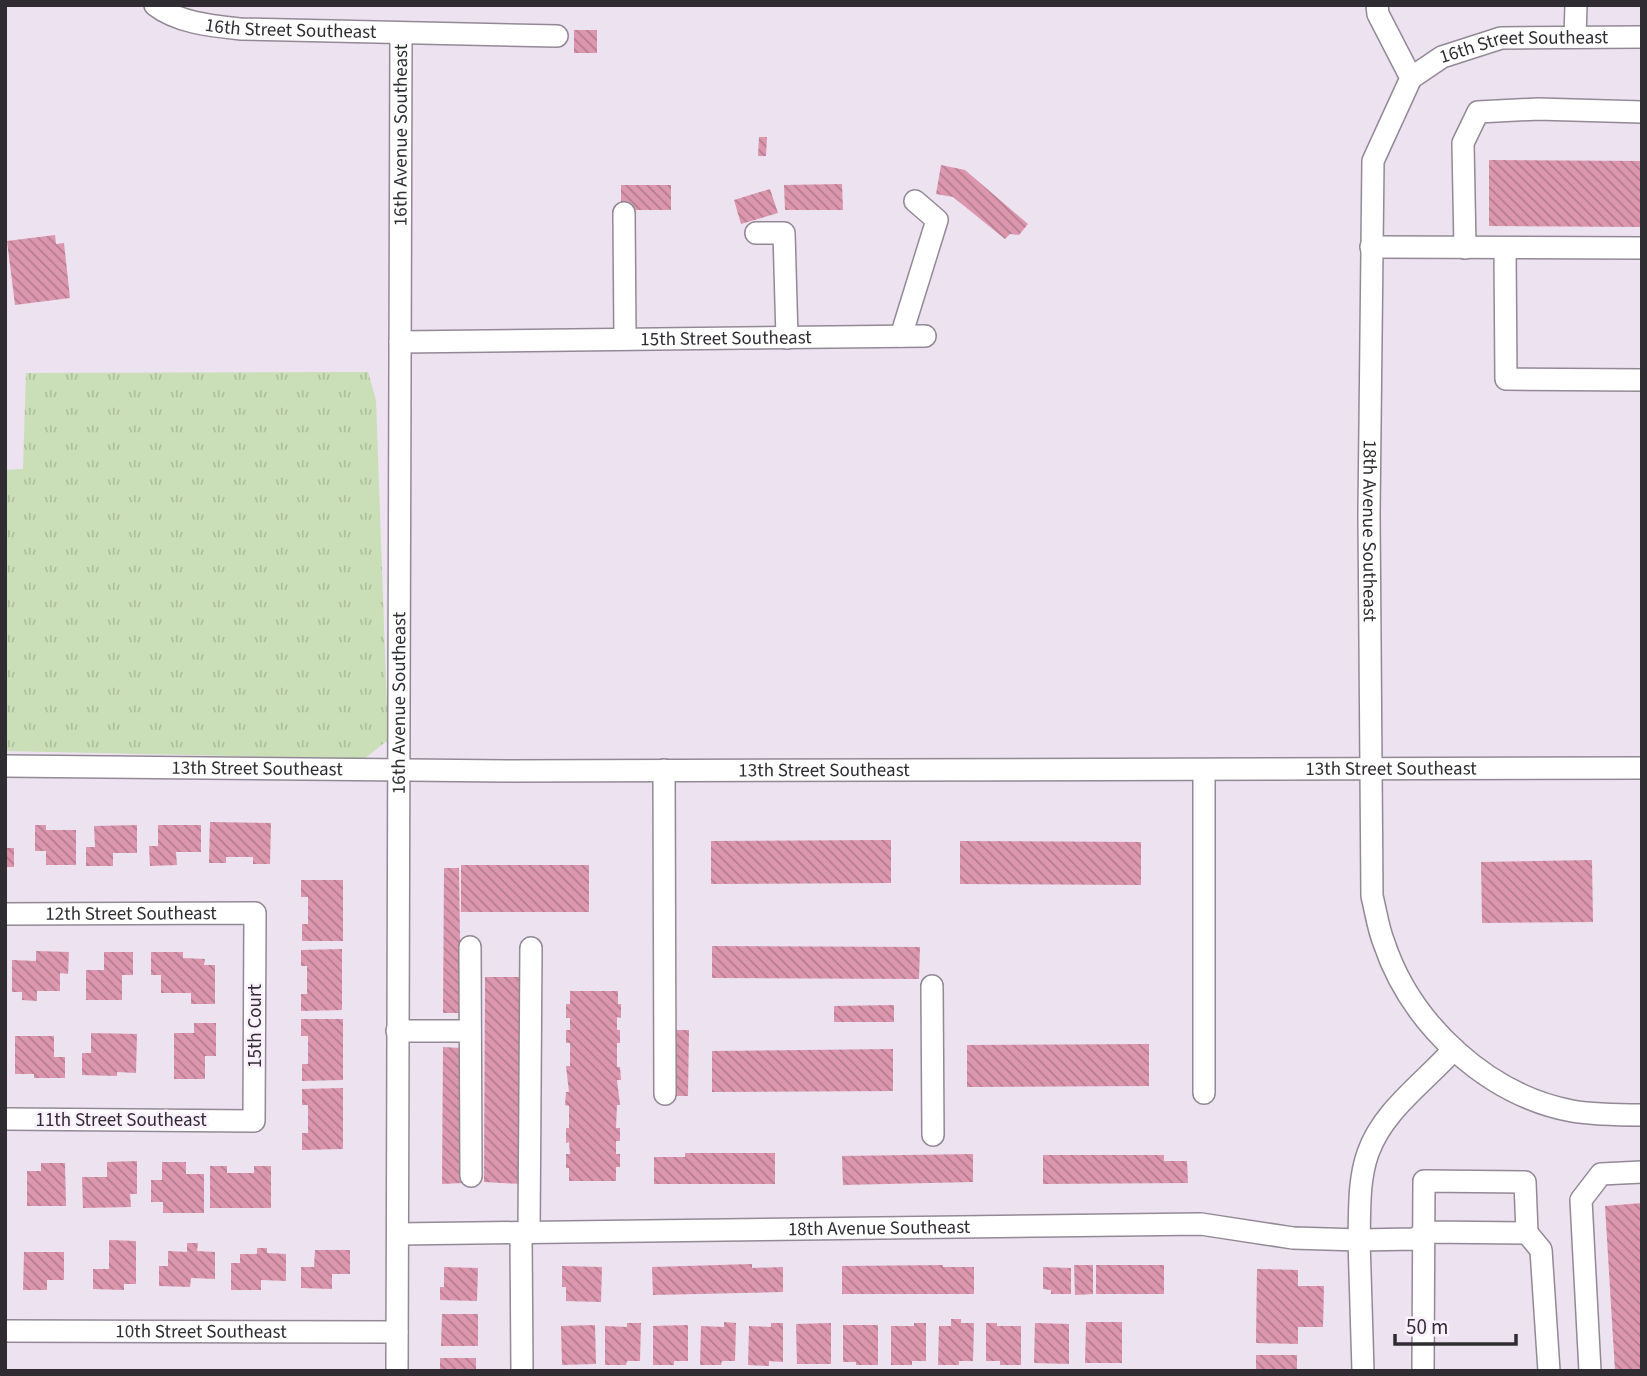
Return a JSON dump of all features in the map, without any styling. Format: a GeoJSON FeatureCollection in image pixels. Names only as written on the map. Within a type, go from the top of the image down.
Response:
{"type":"FeatureCollection","features":[{"type":"Feature","properties":{"kind":"street","name":"16th Street Southeast"},"geometry":{"type":"LineString","coordinates":[[155,5],[163,12],[203,24],[241,29],[557,36]]}},
{"type":"Feature","properties":{"kind":"street"},"geometry":{"type":"LineString","coordinates":[[1377,5],[1378,14],[1411,78]]}},
{"type":"Feature","properties":{"kind":"street"},"geometry":{"type":"LineString","coordinates":[[1576,5],[1576,37]]}},
{"type":"Feature","properties":{"kind":"street","name":"16th Avenue Southeast"},"geometry":{"type":"LineString","coordinates":[[397,1371],[401,33]]}},
{"type":"Feature","properties":{"kind":"street","name":"16th Street Southeast"},"geometry":{"type":"LineString","coordinates":[[1411,78],[1442,57],[1502,38],[1642,37]]}},
{"type":"Feature","properties":{"kind":"street","name":"18th Avenue Southeast"},"geometry":{"type":"LineString","coordinates":[[1411,78],[1373,161],[1370,768],[1372,896],[1384,944],[1402,983],[1421,1013],[1454,1049],[1474,1066],[1503,1085],[1536,1101],[1571,1111],[1642,1115]]}},
{"type":"Feature","properties":{"kind":"street"},"geometry":{"type":"LineString","coordinates":[[1465,248],[1463,144],[1478,112],[1538,109],[1642,112]]}},
{"type":"Feature","properties":{"kind":"street"},"geometry":{"type":"LineString","coordinates":[[915,201],[937,220],[901,336],[925,336]]}},
{"type":"Feature","properties":{"kind":"street"},"geometry":{"type":"LineString","coordinates":[[624,213],[625,340]]}},
{"type":"Feature","properties":{"kind":"street"},"geometry":{"type":"LineString","coordinates":[[756,233],[784,233],[787,338]]}},
{"type":"Feature","properties":{"kind":"street"},"geometry":{"type":"LineString","coordinates":[[1371,247],[1642,248]]}},
{"type":"Feature","properties":{"kind":"street"},"geometry":{"type":"LineString","coordinates":[[1506,248],[1506,379],[1642,380]]}},
{"type":"Feature","properties":{"kind":"street","name":"15th Street Southeast"},"geometry":{"type":"LineString","coordinates":[[400,342],[901,336]]}},
{"type":"Feature","properties":{"kind":"street","name":"13th Street Southeast"},"geometry":{"type":"LineString","coordinates":[[5,766],[399,771],[1642,768]]}},
{"type":"Feature","properties":{"kind":"street"},"geometry":{"type":"LineString","coordinates":[[664,770],[665,1094]]}},
{"type":"Feature","properties":{"kind":"street"},"geometry":{"type":"LineString","coordinates":[[1204,770],[1204,1093]]}},
{"type":"Feature","properties":{"kind":"street","name":"12th Street Southeast"},"geometry":{"type":"LineString","coordinates":[[5,914],[255,913]]}},
{"type":"Feature","properties":{"kind":"street","name":"15th Court"},"geometry":{"type":"LineString","coordinates":[[236,1121],[254,1121],[255,913]]}},
{"type":"Feature","properties":{"kind":"street"},"geometry":{"type":"LineString","coordinates":[[470,947],[471,1176]]}},
{"type":"Feature","properties":{"kind":"street"},"geometry":{"type":"LineString","coordinates":[[522,1371],[531,948]]}},
{"type":"Feature","properties":{"kind":"street"},"geometry":{"type":"LineString","coordinates":[[932,986],[933,1135]]}},
{"type":"Feature","properties":{"kind":"street"},"geometry":{"type":"LineString","coordinates":[[397,1031],[471,1031]]}},
{"type":"Feature","properties":{"kind":"street"},"geometry":{"type":"LineString","coordinates":[[1363,1371],[1361,1184],[1368,1153],[1380,1129],[1396,1107],[1454,1049]]}},
{"type":"Feature","properties":{"kind":"street","name":"11th Street Southeast"},"geometry":{"type":"LineString","coordinates":[[5,1119],[236,1121]]}},
{"type":"Feature","properties":{"kind":"street"},"geometry":{"type":"LineString","coordinates":[[1590,1371],[1581,1200],[1601,1174],[1642,1172]]}},
{"type":"Feature","properties":{"kind":"street"},"geometry":{"type":"LineString","coordinates":[[1423,1371],[1424,1181],[1525,1182],[1527,1233],[1541,1250],[1549,1371]]}},
{"type":"Feature","properties":{"kind":"street","name":"18th Avenue Southeast"},"geometry":{"type":"LineString","coordinates":[[397,1234],[1201,1224],[1293,1238],[1360,1240],[1415,1239],[1424,1232],[1527,1233]]}},
{"type":"Feature","properties":{"kind":"street","name":"10th Street Southeast"},"geometry":{"type":"LineString","coordinates":[[5,1331],[397,1332]]}},
{"type":"Feature","properties":{"kind":"green space"},"geometry":{"type":"Polygon","coordinates":[[[368,372],[376,400],[388,740],[364,759],[5,751],[5,470],[23,469],[26,373],[368,372]]]}},
{"type":"Feature","properties":{"kind":"building"},"geometry":{"type":"Polygon","coordinates":[[[574,30],[597,30],[597,53],[574,53],[574,30]]]}},
{"type":"Feature","properties":{"kind":"building"},"geometry":{"type":"Polygon","coordinates":[[[759,137],[767,137],[766,156],[758,156],[759,137]]]}},
{"type":"Feature","properties":{"kind":"building"},"geometry":{"type":"Polygon","coordinates":[[[1489,160],[1642,161],[1642,227],[1489,226],[1489,160]]]}},
{"type":"Feature","properties":{"kind":"building"},"geometry":{"type":"Polygon","coordinates":[[[941,165],[965,170],[1028,224],[1019,235],[1010,234],[1005,239],[953,197],[936,194],[941,165]]]}},
{"type":"Feature","properties":{"kind":"building"},"geometry":{"type":"Polygon","coordinates":[[[842,184],[843,210],[785,210],[784,185],[842,184]]]}},
{"type":"Feature","properties":{"kind":"building"},"geometry":{"type":"Polygon","coordinates":[[[621,185],[671,185],[671,210],[621,210],[621,185]]]}},
{"type":"Feature","properties":{"kind":"building"},"geometry":{"type":"Polygon","coordinates":[[[770,189],[778,213],[741,224],[734,200],[770,189]]]}},
{"type":"Feature","properties":{"kind":"building"},"geometry":{"type":"Polygon","coordinates":[[[55,235],[56,244],[64,243],[70,298],[15,305],[7,241],[55,235]]]}},
{"type":"Feature","properties":{"kind":"building"},"geometry":{"type":"Polygon","coordinates":[[[210,822],[271,823],[270,864],[253,864],[253,857],[226,857],[226,863],[209,863],[210,822]]]}},
{"type":"Feature","properties":{"kind":"building"},"geometry":{"type":"Polygon","coordinates":[[[35,825],[46,825],[46,830],[76,830],[76,865],[46,865],[46,851],[35,851],[35,825]]]}},
{"type":"Feature","properties":{"kind":"building"},"geometry":{"type":"Polygon","coordinates":[[[137,825],[137,853],[113,853],[113,866],[86,866],[86,847],[95,847],[94,826],[137,825]]]}},
{"type":"Feature","properties":{"kind":"building"},"geometry":{"type":"Polygon","coordinates":[[[158,825],[201,825],[201,852],[176,852],[177,865],[150,866],[149,846],[158,846],[158,825]]]}},
{"type":"Feature","properties":{"kind":"building"},"geometry":{"type":"Polygon","coordinates":[[[891,840],[891,883],[711,884],[711,841],[891,840]]]}},
{"type":"Feature","properties":{"kind":"building"},"geometry":{"type":"Polygon","coordinates":[[[960,841],[1141,842],[1141,885],[960,884],[960,841]]]}},
{"type":"Feature","properties":{"kind":"building"},"geometry":{"type":"Polygon","coordinates":[[[5,848],[14,848],[14,867],[5,867],[5,848]]]}},
{"type":"Feature","properties":{"kind":"building"},"geometry":{"type":"Polygon","coordinates":[[[1592,860],[1593,922],[1482,923],[1481,862],[1592,860]]]}},
{"type":"Feature","properties":{"kind":"building"},"geometry":{"type":"Polygon","coordinates":[[[461,865],[589,865],[589,912],[461,912],[461,865]]]}},
{"type":"Feature","properties":{"kind":"building"},"geometry":{"type":"Polygon","coordinates":[[[444,868],[459,868],[461,1013],[443,1013],[444,868]]]}},
{"type":"Feature","properties":{"kind":"building"},"geometry":{"type":"Polygon","coordinates":[[[301,880],[343,880],[343,941],[302,941],[302,924],[308,924],[308,897],[301,897],[301,880]]]}},
{"type":"Feature","properties":{"kind":"building"},"geometry":{"type":"Polygon","coordinates":[[[712,946],[920,947],[919,979],[712,978],[712,946]]]}},
{"type":"Feature","properties":{"kind":"building"},"geometry":{"type":"Polygon","coordinates":[[[342,949],[342,1010],[301,1011],[301,994],[307,994],[307,966],[301,966],[301,950],[342,949]]]}},
{"type":"Feature","properties":{"kind":"building"},"geometry":{"type":"Polygon","coordinates":[[[36,951],[69,952],[68,974],[60,973],[60,991],[37,991],[37,1001],[22,1000],[22,992],[12,992],[12,960],[36,961],[36,951]]]}},
{"type":"Feature","properties":{"kind":"building"},"geometry":{"type":"Polygon","coordinates":[[[104,952],[133,952],[133,975],[122,975],[122,1000],[86,1000],[86,970],[104,970],[104,952]]]}},
{"type":"Feature","properties":{"kind":"building"},"geometry":{"type":"Polygon","coordinates":[[[151,952],[183,952],[183,958],[205,959],[204,965],[215,965],[215,1004],[191,1004],[191,993],[161,993],[161,975],[151,975],[151,952]]]}},
{"type":"Feature","properties":{"kind":"building"},"geometry":{"type":"Polygon","coordinates":[[[485,977],[522,977],[521,1184],[484,1182],[485,977]]]}},
{"type":"Feature","properties":{"kind":"building"},"geometry":{"type":"Polygon","coordinates":[[[570,991],[618,991],[621,1018],[617,1017],[620,1043],[617,1043],[617,1067],[620,1067],[621,1080],[617,1080],[620,1105],[617,1105],[616,1128],[620,1128],[620,1141],[616,1141],[616,1154],[620,1154],[620,1167],[616,1167],[616,1181],[569,1181],[566,1154],[570,1154],[569,1142],[566,1143],[566,1128],[569,1128],[569,1106],[565,1105],[566,1092],[569,1092],[566,1066],[570,1066],[570,1043],[566,1043],[566,1030],[570,1030],[570,1018],[566,1018],[566,1004],[570,1004],[570,991]]]}},
{"type":"Feature","properties":{"kind":"building"},"geometry":{"type":"Polygon","coordinates":[[[894,1005],[894,1022],[834,1022],[834,1006],[894,1005]]]}},
{"type":"Feature","properties":{"kind":"building"},"geometry":{"type":"Polygon","coordinates":[[[301,1019],[343,1019],[343,1080],[302,1081],[302,1064],[308,1064],[308,1036],[301,1036],[301,1019]]]}},
{"type":"Feature","properties":{"kind":"building"},"geometry":{"type":"Polygon","coordinates":[[[194,1023],[216,1023],[216,1056],[205,1056],[205,1079],[174,1079],[174,1033],[194,1033],[194,1023]]]}},
{"type":"Feature","properties":{"kind":"building"},"geometry":{"type":"Polygon","coordinates":[[[672,1030],[689,1030],[688,1096],[671,1096],[672,1030]]]}},
{"type":"Feature","properties":{"kind":"building"},"geometry":{"type":"Polygon","coordinates":[[[91,1033],[137,1034],[136,1073],[117,1072],[117,1076],[82,1075],[82,1053],[91,1053],[91,1033]]]}},
{"type":"Feature","properties":{"kind":"building"},"geometry":{"type":"Polygon","coordinates":[[[15,1036],[54,1036],[54,1057],[65,1057],[65,1078],[34,1078],[34,1074],[15,1074],[15,1036]]]}},
{"type":"Feature","properties":{"kind":"building"},"geometry":{"type":"Polygon","coordinates":[[[1149,1044],[1149,1086],[967,1087],[967,1045],[1149,1044]]]}},
{"type":"Feature","properties":{"kind":"building"},"geometry":{"type":"Polygon","coordinates":[[[443,1047],[461,1048],[462,1183],[442,1184],[443,1047]]]}},
{"type":"Feature","properties":{"kind":"building"},"geometry":{"type":"Polygon","coordinates":[[[893,1049],[893,1091],[712,1092],[712,1051],[893,1049]]]}},
{"type":"Feature","properties":{"kind":"building"},"geometry":{"type":"Polygon","coordinates":[[[343,1088],[343,1149],[302,1150],[302,1133],[308,1133],[308,1105],[302,1105],[302,1089],[343,1088]]]}},
{"type":"Feature","properties":{"kind":"building"},"geometry":{"type":"Polygon","coordinates":[[[685,1153],[775,1153],[775,1184],[654,1184],[654,1157],[685,1157],[685,1153]]]}},
{"type":"Feature","properties":{"kind":"building"},"geometry":{"type":"Polygon","coordinates":[[[973,1154],[973,1182],[843,1185],[842,1156],[973,1154]]]}},
{"type":"Feature","properties":{"kind":"building"},"geometry":{"type":"Polygon","coordinates":[[[1043,1155],[1164,1155],[1164,1161],[1187,1161],[1188,1183],[1043,1184],[1043,1155]]]}},
{"type":"Feature","properties":{"kind":"building"},"geometry":{"type":"Polygon","coordinates":[[[137,1161],[137,1194],[130,1194],[131,1207],[83,1208],[82,1177],[107,1177],[107,1162],[137,1161]]]}},
{"type":"Feature","properties":{"kind":"building"},"geometry":{"type":"Polygon","coordinates":[[[162,1162],[186,1162],[186,1174],[204,1174],[204,1213],[163,1213],[163,1202],[151,1202],[151,1180],[162,1180],[162,1162]]]}},
{"type":"Feature","properties":{"kind":"building"},"geometry":{"type":"Polygon","coordinates":[[[41,1163],[65,1163],[66,1206],[27,1206],[27,1171],[41,1171],[41,1163]]]}},
{"type":"Feature","properties":{"kind":"building"},"geometry":{"type":"Polygon","coordinates":[[[210,1166],[227,1166],[227,1173],[254,1173],[254,1166],[271,1166],[271,1208],[210,1208],[210,1166]]]}},
{"type":"Feature","properties":{"kind":"building"},"geometry":{"type":"Polygon","coordinates":[[[1642,1203],[1642,1371],[1615,1371],[1605,1206],[1642,1203]]]}},
{"type":"Feature","properties":{"kind":"building"},"geometry":{"type":"Polygon","coordinates":[[[109,1240],[136,1241],[136,1284],[124,1284],[124,1290],[93,1289],[93,1269],[109,1269],[109,1240]]]}},
{"type":"Feature","properties":{"kind":"building"},"geometry":{"type":"Polygon","coordinates":[[[187,1243],[198,1243],[197,1251],[215,1252],[215,1279],[191,1278],[190,1287],[159,1286],[159,1266],[168,1266],[168,1251],[187,1252],[187,1243]]]}},
{"type":"Feature","properties":{"kind":"building"},"geometry":{"type":"Polygon","coordinates":[[[257,1248],[267,1248],[267,1253],[286,1254],[286,1281],[261,1280],[261,1290],[231,1290],[231,1263],[240,1263],[240,1254],[257,1254],[257,1248]]]}},
{"type":"Feature","properties":{"kind":"building"},"geometry":{"type":"Polygon","coordinates":[[[315,1250],[350,1250],[350,1274],[332,1274],[332,1289],[301,1288],[301,1267],[314,1267],[315,1250]]]}},
{"type":"Feature","properties":{"kind":"building"},"geometry":{"type":"Polygon","coordinates":[[[24,1252],[64,1252],[64,1280],[47,1280],[47,1290],[23,1290],[24,1252]]]}},
{"type":"Feature","properties":{"kind":"building"},"geometry":{"type":"Polygon","coordinates":[[[752,1264],[752,1268],[783,1267],[783,1292],[653,1295],[652,1267],[752,1264]]]}},
{"type":"Feature","properties":{"kind":"building"},"geometry":{"type":"Polygon","coordinates":[[[1074,1265],[1093,1265],[1093,1294],[1075,1295],[1074,1265]]]}},
{"type":"Feature","properties":{"kind":"building"},"geometry":{"type":"Polygon","coordinates":[[[1096,1265],[1164,1265],[1164,1294],[1096,1294],[1096,1265]]]}},
{"type":"Feature","properties":{"kind":"building"},"geometry":{"type":"Polygon","coordinates":[[[562,1266],[602,1267],[601,1302],[566,1301],[566,1287],[562,1287],[562,1266]]]}},
{"type":"Feature","properties":{"kind":"building"},"geometry":{"type":"Polygon","coordinates":[[[842,1266],[974,1267],[974,1294],[842,1294],[842,1266]]]}},
{"type":"Feature","properties":{"kind":"building"},"geometry":{"type":"Polygon","coordinates":[[[444,1267],[478,1268],[477,1301],[440,1300],[440,1287],[444,1287],[444,1267]]]}},
{"type":"Feature","properties":{"kind":"building"},"geometry":{"type":"Polygon","coordinates":[[[1043,1267],[1071,1268],[1071,1294],[1051,1294],[1051,1290],[1043,1289],[1043,1267]]]}},
{"type":"Feature","properties":{"kind":"building"},"geometry":{"type":"Polygon","coordinates":[[[1257,1269],[1298,1270],[1298,1286],[1324,1286],[1323,1327],[1298,1327],[1298,1344],[1256,1343],[1257,1269]]]}},
{"type":"Feature","properties":{"kind":"building"},"geometry":{"type":"Polygon","coordinates":[[[442,1314],[478,1314],[478,1346],[441,1346],[442,1314]]]}},
{"type":"Feature","properties":{"kind":"building"},"geometry":{"type":"Polygon","coordinates":[[[951,1319],[961,1319],[961,1323],[974,1323],[973,1361],[959,1361],[959,1365],[938,1365],[939,1326],[951,1326],[951,1319]]]}},
{"type":"Feature","properties":{"kind":"building"},"geometry":{"type":"Polygon","coordinates":[[[724,1322],[736,1323],[735,1361],[722,1361],[721,1365],[700,1365],[701,1326],[724,1327],[724,1322]]]}},
{"type":"Feature","properties":{"kind":"building"},"geometry":{"type":"Polygon","coordinates":[[[1086,1322],[1122,1322],[1122,1363],[1085,1363],[1086,1322]]]}},
{"type":"Feature","properties":{"kind":"building"},"geometry":{"type":"Polygon","coordinates":[[[627,1323],[641,1323],[640,1361],[627,1361],[626,1365],[605,1365],[605,1326],[627,1327],[627,1323]]]}},
{"type":"Feature","properties":{"kind":"building"},"geometry":{"type":"Polygon","coordinates":[[[771,1323],[783,1323],[783,1362],[769,1361],[769,1366],[748,1365],[749,1326],[771,1327],[771,1323]]]}},
{"type":"Feature","properties":{"kind":"building"},"geometry":{"type":"Polygon","coordinates":[[[831,1323],[831,1364],[797,1364],[796,1324],[831,1323]]]}},
{"type":"Feature","properties":{"kind":"building"},"geometry":{"type":"Polygon","coordinates":[[[914,1323],[926,1323],[926,1361],[912,1361],[912,1365],[891,1365],[891,1326],[914,1326],[914,1323]]]}},
{"type":"Feature","properties":{"kind":"building"},"geometry":{"type":"Polygon","coordinates":[[[986,1323],[1021,1326],[1021,1365],[1000,1365],[1000,1361],[986,1361],[986,1323]]]}},
{"type":"Feature","properties":{"kind":"building"},"geometry":{"type":"Polygon","coordinates":[[[1035,1323],[1069,1324],[1069,1364],[1034,1363],[1035,1323]]]}},
{"type":"Feature","properties":{"kind":"building"},"geometry":{"type":"Polygon","coordinates":[[[595,1325],[596,1364],[562,1365],[561,1326],[595,1325]]]}},
{"type":"Feature","properties":{"kind":"building"},"geometry":{"type":"Polygon","coordinates":[[[688,1325],[688,1361],[674,1361],[674,1365],[653,1365],[653,1326],[688,1325]]]}},
{"type":"Feature","properties":{"kind":"building"},"geometry":{"type":"Polygon","coordinates":[[[843,1325],[878,1325],[878,1365],[843,1362],[843,1325]]]}},
{"type":"Feature","properties":{"kind":"building"},"geometry":{"type":"Polygon","coordinates":[[[1256,1355],[1297,1355],[1297,1371],[1256,1371],[1256,1355]]]}},
{"type":"Feature","properties":{"kind":"building"},"geometry":{"type":"Polygon","coordinates":[[[440,1358],[476,1358],[476,1371],[440,1371],[440,1358]]]}}]}
